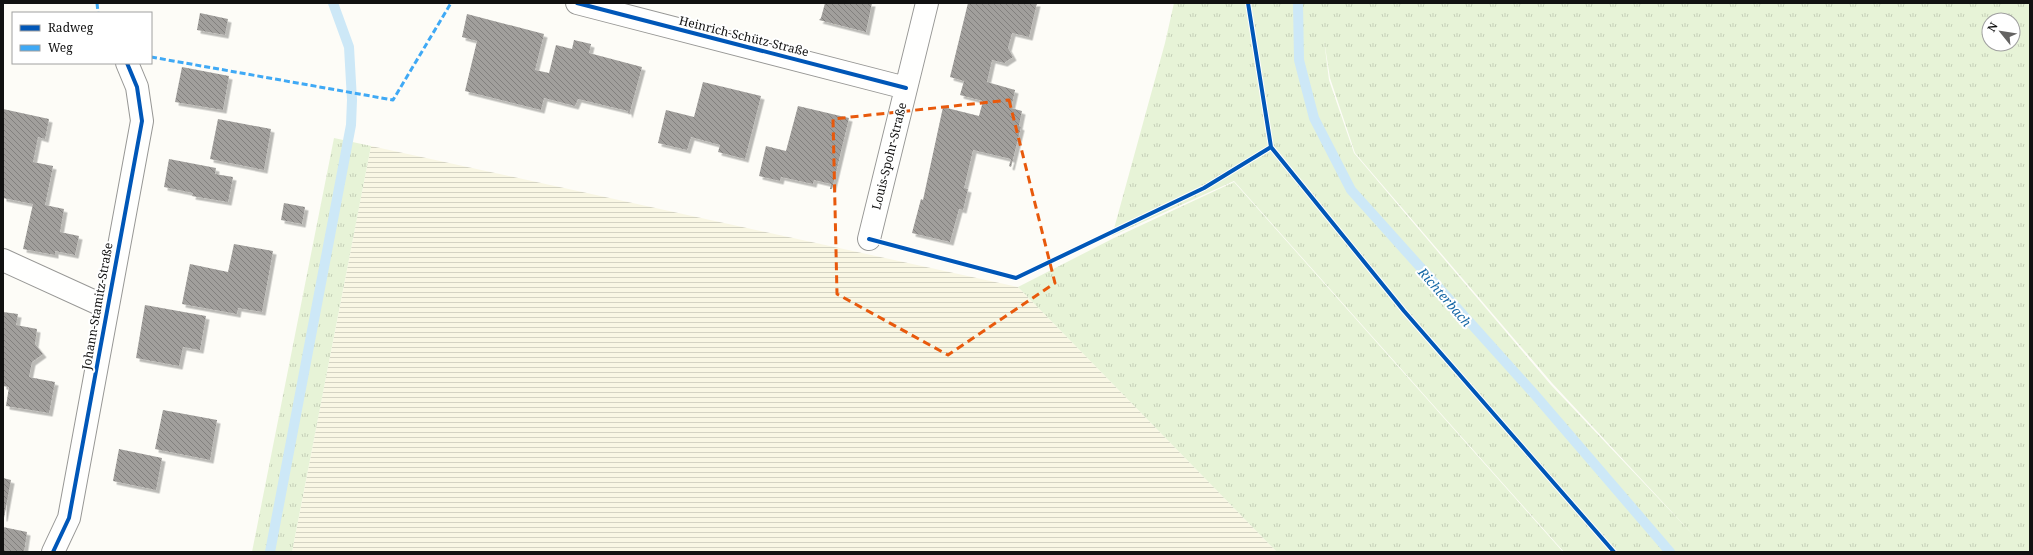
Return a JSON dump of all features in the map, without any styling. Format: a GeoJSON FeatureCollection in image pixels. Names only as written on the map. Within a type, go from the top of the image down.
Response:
{"type":"FeatureCollection","features":[{"type":"Feature","properties":{"kind":"street","name":"Heinrich-Schütz-Straße"},"geometry":{"type":"LineString","coordinates":[[577,3],[906,88]]}},
{"type":"Feature","properties":{"kind":"street","name":"Louis-Spohr-Straße"},"geometry":{"type":"LineString","coordinates":[[869,239],[927,3]]}},
{"type":"Feature","properties":{"kind":"street","name":"Johann-Stamitz-Straße"},"geometry":{"type":"LineString","coordinates":[[53,552],[68,518],[106,307],[142,121],[137,87],[127,64]]}},
{"type":"Feature","properties":{"kind":"street"},"geometry":{"type":"LineString","coordinates":[[3,260],[106,307]]}},
{"type":"Feature","properties":{"kind":"highlighted area"},"geometry":{"type":"Polygon","coordinates":[[[1009,100],[1055,283],[948,355],[837,294],[833,119],[1009,100]]]}},
{"type":"Feature","properties":{"kind":"shaded area"},"geometry":{"type":"Polygon","coordinates":[[[371,146],[1018,287],[1277,552],[292,552],[371,146]]]}},
{"type":"Feature","properties":{"kind":"green space"},"geometry":{"type":"Polygon","coordinates":[[[1174,3],[2030,3],[2030,552],[1564,552],[1234,181],[1112,236],[1165,43],[1174,3]],[[1324,40],[1329,80],[1354,153],[1551,385],[1697,539],[1552,383],[1355,153],[1330,78],[1324,40]]]}},
{"type":"Feature","properties":{"kind":"green space"},"geometry":{"type":"Polygon","coordinates":[[[334,138],[371,146],[292,552],[252,552],[334,138]]]}},
{"type":"Feature","properties":{"kind":"green space"},"geometry":{"type":"Polygon","coordinates":[[[1234,182],[1563,552],[1277,552],[1018,287],[1114,238],[1234,182]]]}},
{"type":"Feature","properties":{"kind":"building"},"geometry":{"type":"Polygon","coordinates":[[[825,3],[872,3],[866,32],[819,20],[821,18],[825,3]]]}},
{"type":"Feature","properties":{"kind":"building"},"geometry":{"type":"Polygon","coordinates":[[[968,3],[1037,3],[1029,37],[1012,33],[1008,48],[1013,57],[1004,63],[992,60],[987,82],[1015,90],[1011,108],[1022,111],[1019,126],[1021,127],[1011,167],[1009,166],[1011,159],[973,150],[964,188],[968,189],[963,210],[959,209],[950,242],[912,233],[921,199],[923,200],[943,107],[979,116],[983,101],[960,95],[964,81],[950,77],[968,3]]]}},
{"type":"Feature","properties":{"kind":"building"},"geometry":{"type":"Polygon","coordinates":[[[200,13],[228,19],[225,35],[197,30],[200,13]]]}},
{"type":"Feature","properties":{"kind":"building"},"geometry":{"type":"Polygon","coordinates":[[[467,14],[544,34],[535,70],[549,73],[556,45],[572,49],[574,40],[591,44],[589,53],[642,67],[629,115],[628,111],[578,99],[575,106],[544,98],[541,110],[465,91],[477,41],[462,37],[467,14]]]}},
{"type":"Feature","properties":{"kind":"building"},"geometry":{"type":"Polygon","coordinates":[[[182,67],[229,76],[223,110],[175,102],[182,67]]]}},
{"type":"Feature","properties":{"kind":"building"},"geometry":{"type":"Polygon","coordinates":[[[703,82],[761,96],[745,159],[718,152],[720,145],[691,137],[687,150],[658,143],[666,110],[694,117],[703,82]]]}},
{"type":"Feature","properties":{"kind":"building"},"geometry":{"type":"Polygon","coordinates":[[[798,106],[849,118],[832,189],[830,189],[831,184],[814,180],[813,184],[781,177],[780,181],[759,176],[766,146],[786,151],[798,106]]]}},
{"type":"Feature","properties":{"kind":"building"},"geometry":{"type":"Polygon","coordinates":[[[3,109],[49,119],[45,139],[38,137],[33,162],[53,166],[45,205],[64,209],[60,232],[79,236],[75,255],[55,251],[55,255],[23,249],[33,204],[3,198],[3,109]]]}},
{"type":"Feature","properties":{"kind":"building"},"geometry":{"type":"Polygon","coordinates":[[[218,119],[271,129],[264,170],[210,159],[218,119]]]}},
{"type":"Feature","properties":{"kind":"building"},"geometry":{"type":"Polygon","coordinates":[[[169,159],[216,168],[215,174],[233,177],[228,202],[192,196],[193,193],[164,187],[169,159]]]}},
{"type":"Feature","properties":{"kind":"building"},"geometry":{"type":"Polygon","coordinates":[[[284,203],[305,207],[302,224],[281,220],[284,203]]]}},
{"type":"Feature","properties":{"kind":"building"},"geometry":{"type":"Polygon","coordinates":[[[234,244],[273,251],[262,312],[238,308],[237,314],[182,304],[190,264],[228,272],[234,244]]]}},
{"type":"Feature","properties":{"kind":"building"},"geometry":{"type":"Polygon","coordinates":[[[145,305],[206,316],[200,350],[183,347],[179,366],[136,358],[145,305]]]}},
{"type":"Feature","properties":{"kind":"building"},"geometry":{"type":"Polygon","coordinates":[[[3,312],[18,314],[16,325],[37,329],[35,344],[43,354],[32,362],[29,377],[55,382],[49,413],[6,406],[9,387],[3,386],[3,312]]]}},
{"type":"Feature","properties":{"kind":"building"},"geometry":{"type":"Polygon","coordinates":[[[163,410],[217,420],[210,460],[155,449],[163,410]]]}},
{"type":"Feature","properties":{"kind":"building"},"geometry":{"type":"Polygon","coordinates":[[[119,449],[162,458],[156,490],[113,481],[119,449]]]}},
{"type":"Feature","properties":{"kind":"building"},"geometry":{"type":"Polygon","coordinates":[[[3,478],[11,480],[4,518],[3,518],[3,478]]]}},
{"type":"Feature","properties":{"kind":"building"},"geometry":{"type":"Polygon","coordinates":[[[3,527],[27,532],[24,552],[3,552],[3,527]]]}},
{"type":"Feature","properties":{"kind":"waterway"},"geometry":{"type":"LineString","coordinates":[[270,552],[351,125],[352,100],[349,47],[333,3]]}},
{"type":"Feature","properties":{"kind":"waterway","name":"Richterbach"},"geometry":{"type":"LineString","coordinates":[[1298,3],[1299,60],[1314,118],[1351,190],[1536,396],[1670,552]]}},
{"type":"Feature","properties":{"kind":"marked path"},"geometry":{"type":"LineString","coordinates":[[97,3],[98,12]]}},
{"type":"Feature","properties":{"kind":"marked path"},"geometry":{"type":"LineString","coordinates":[[152,57],[393,100],[451,3]]}},
{"type":"Feature","properties":{"kind":"cycle path"},"geometry":{"type":"LineString","coordinates":[[577,3],[906,88]]}},
{"type":"Feature","properties":{"kind":"cycle path"},"geometry":{"type":"LineString","coordinates":[[1248,3],[1271,147],[1404,311],[1614,552]]}},
{"type":"Feature","properties":{"kind":"cycle path"},"geometry":{"type":"LineString","coordinates":[[53,552],[69,518],[142,121],[137,87],[127,64]]}},
{"type":"Feature","properties":{"kind":"cycle path"},"geometry":{"type":"LineString","coordinates":[[869,239],[1016,278],[1204,188],[1271,147]]}}]}
